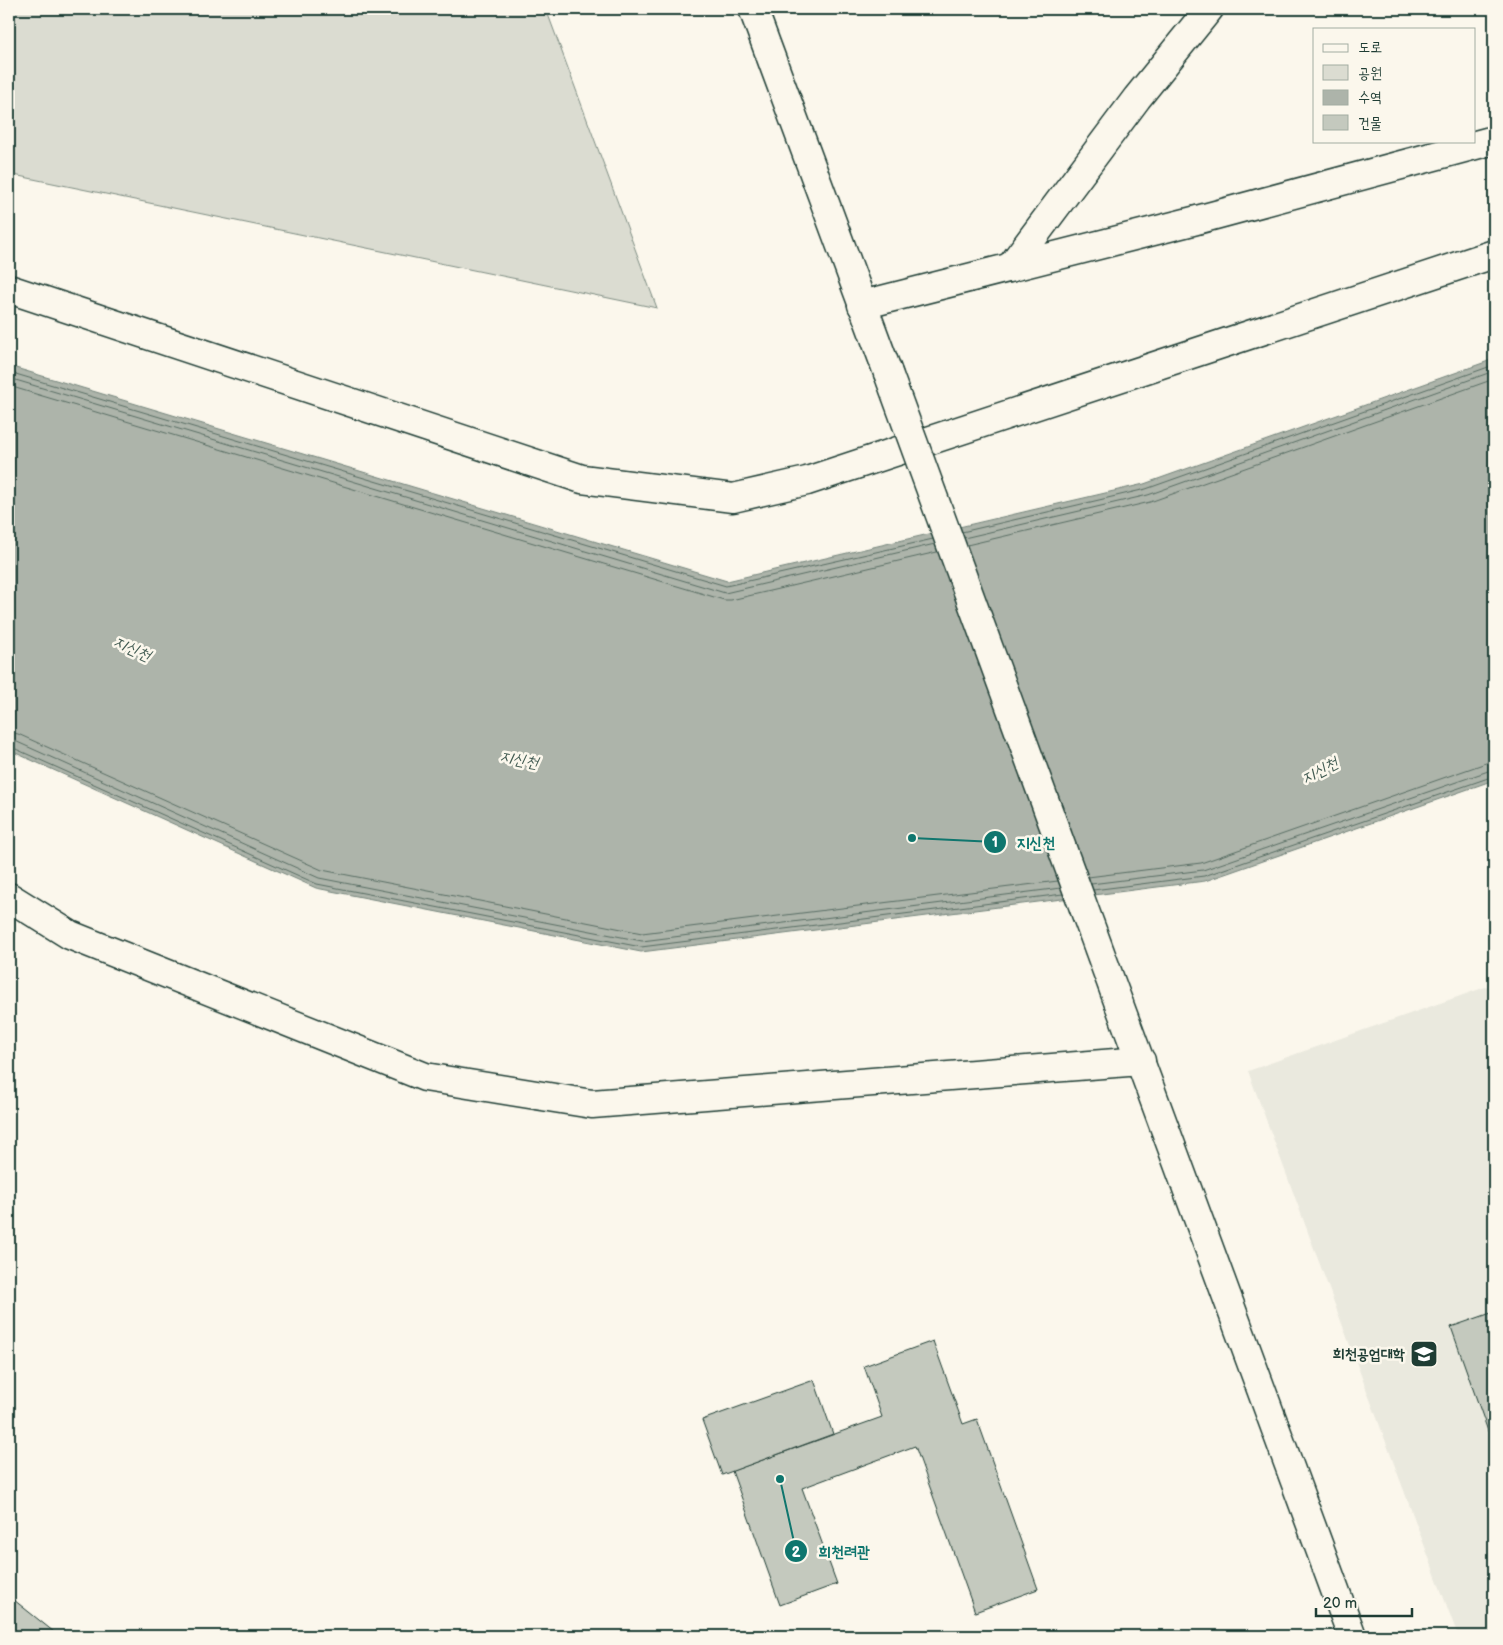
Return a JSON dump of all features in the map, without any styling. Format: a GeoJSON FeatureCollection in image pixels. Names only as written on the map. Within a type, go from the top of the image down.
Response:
{"type":"FeatureCollection","features":[{"type":"Feature","properties":{"kind":"street"},"geometry":{"type":"LineString","coordinates":[[753,9],[1352,1636]]}},
{"type":"Feature","properties":{"kind":"street"},"geometry":{"type":"LineString","coordinates":[[1010,268],[1137,98],[1209,9]]}},
{"type":"Feature","properties":{"kind":"street"},"geometry":{"type":"LineString","coordinates":[[862,305],[1202,219],[1494,140]]}},
{"type":"Feature","properties":{"kind":"street"},"geometry":{"type":"LineString","coordinates":[[9,289],[582,479],[732,498],[807,481],[1494,254]]}},
{"type":"Feature","properties":{"kind":"street"},"geometry":{"type":"LineString","coordinates":[[9,897],[70,935],[425,1077],[592,1104],[1141,1061]]}},
{"type":"Feature","properties":{"kind":"shaded area","name":"희천공업대학"},"geometry":{"type":"Polygon","coordinates":[[[1494,984],[1494,1636],[1458,1636],[1248,1071],[1494,984]]]}},
{"type":"Feature","properties":{"kind":"green space"},"geometry":{"type":"Polygon","coordinates":[[[9,9],[546,9],[657,308],[9,174],[9,9]]]}},
{"type":"Feature","properties":{"kind":"water"},"geometry":{"type":"Polygon","coordinates":[[[1494,359],[1494,780],[1205,881],[641,952],[316,888],[9,750],[9,366],[727,581],[1144,484],[1494,359]]]}},
{"type":"Feature","properties":{"kind":"building"},"geometry":{"type":"Polygon","coordinates":[[[1494,1312],[1494,1448],[1451,1327],[1494,1312]]]}},
{"type":"Feature","properties":{"kind":"building"},"geometry":{"type":"Polygon","coordinates":[[[933,1341],[963,1424],[977,1419],[1038,1589],[975,1612],[915,1446],[802,1488],[837,1584],[780,1605],[732,1471],[882,1417],[864,1366],[933,1341]]]}},
{"type":"Feature","properties":{"kind":"building"},"geometry":{"type":"Polygon","coordinates":[[[814,1380],[833,1434],[722,1475],[702,1420],[814,1380]]]}},
{"type":"Feature","properties":{"kind":"building"},"geometry":{"type":"Polygon","coordinates":[[[9,1596],[59,1636],[9,1636],[9,1596]]]}},
{"type":"Feature","properties":{"kind":"place","name":"지신천"},"geometry":{"type":"Point","coordinates":[912,838]}},
{"type":"Feature","properties":{"kind":"place","name":"희천공업대학"},"geometry":{"type":"Point","coordinates":[1424,1354]}},
{"type":"Feature","properties":{"kind":"place","name":"희천려관"},"geometry":{"type":"Point","coordinates":[780,1479]}}]}
